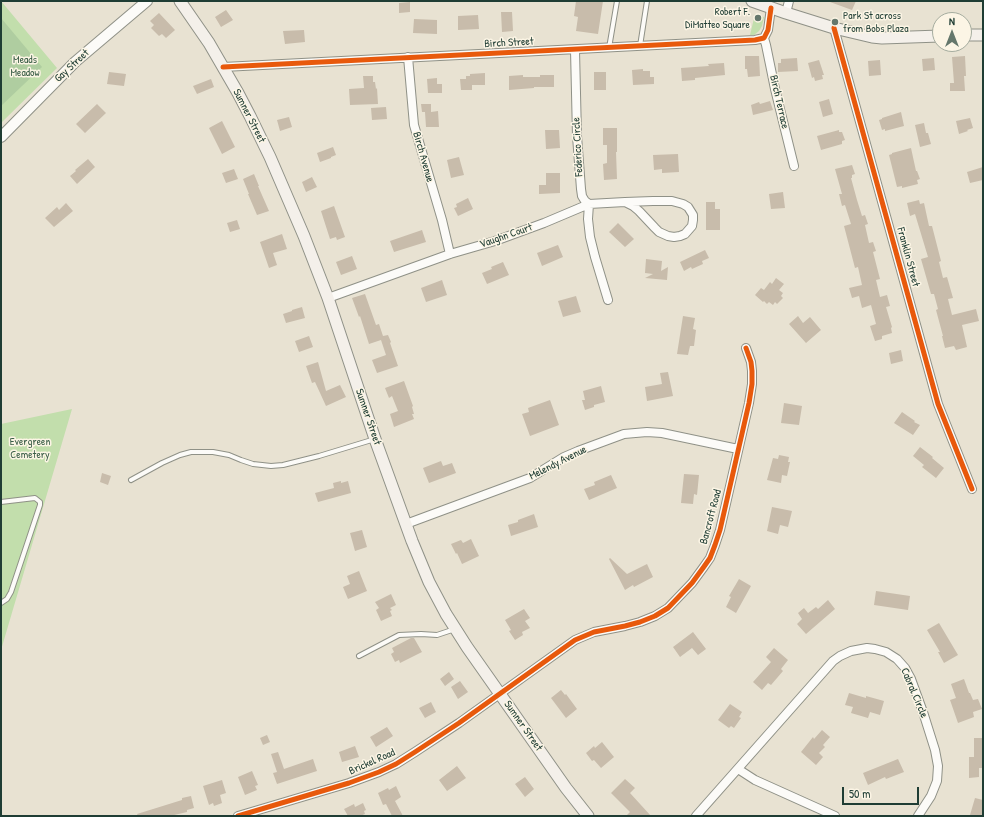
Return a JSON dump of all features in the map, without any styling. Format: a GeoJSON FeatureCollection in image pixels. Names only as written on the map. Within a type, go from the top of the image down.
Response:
{"type":"FeatureCollection","features":[{"type":"Feature","properties":{"kind":"main road","name":"Sumner Street"},"geometry":{"type":"LineString","coordinates":[[180,1],[201,31],[223,67],[250,116],[270,157],[304,236],[328,298],[406,524],[429,582],[455,629],[566,788],[588,816]]}},
{"type":"Feature","properties":{"kind":"main road"},"geometry":{"type":"LineString","coordinates":[[752,1],[786,14],[862,35],[882,38],[932,36]]}},
{"type":"Feature","properties":{"kind":"main road"},"geometry":{"type":"LineString","coordinates":[[972,35],[983,34]]}},
{"type":"Feature","properties":{"kind":"street","name":"Gay Street"},"geometry":{"type":"LineString","coordinates":[[1,137],[75,62],[147,1]]}},
{"type":"Feature","properties":{"kind":"street"},"geometry":{"type":"LineString","coordinates":[[786,14],[789,1]]}},
{"type":"Feature","properties":{"kind":"street"},"geometry":{"type":"LineString","coordinates":[[764,38],[768,30],[771,8]]}},
{"type":"Feature","properties":{"kind":"street","name":"Franklin Street"},"geometry":{"type":"LineString","coordinates":[[834,28],[938,404],[972,489]]}},
{"type":"Feature","properties":{"kind":"street","name":"Birch Street"},"geometry":{"type":"LineString","coordinates":[[223,67],[575,50],[755,40],[764,38]]}},
{"type":"Feature","properties":{"kind":"street","name":"Birch Terrace"},"geometry":{"type":"LineString","coordinates":[[764,38],[794,166]]}},
{"type":"Feature","properties":{"kind":"street","name":"Federico Circle"},"geometry":{"type":"LineString","coordinates":[[575,50],[577,136],[581,189],[582,196],[589,204]]}},
{"type":"Feature","properties":{"kind":"street","name":"Birch Avenue"},"geometry":{"type":"LineString","coordinates":[[408,57],[414,125],[442,220],[450,254]]}},
{"type":"Feature","properties":{"kind":"street"},"geometry":{"type":"LineString","coordinates":[[608,300],[594,257],[590,237],[588,219],[589,204],[625,202],[672,201],[684,204],[688,207],[691,211],[693,220],[692,226],[685,234],[674,237],[668,236],[659,232],[640,211],[625,202]]}},
{"type":"Feature","properties":{"kind":"street","name":"Vaughn Court"},"geometry":{"type":"LineString","coordinates":[[328,298],[450,254],[495,241],[537,226],[589,204]]}},
{"type":"Feature","properties":{"kind":"street","name":"Bancroft Road"},"geometry":{"type":"LineString","coordinates":[[500,694],[575,640],[594,632],[633,625],[668,608],[692,583],[703,568],[710,558],[720,530],[749,403],[752,384],[752,371],[746,348]]}},
{"type":"Feature","properties":{"kind":"street","name":"Melendy Avenue"},"geometry":{"type":"LineString","coordinates":[[406,524],[524,480],[537,474],[564,457],[624,434],[647,432],[662,433],[738,449]]}},
{"type":"Feature","properties":{"kind":"street","name":"Cabral Circle"},"geometry":{"type":"LineString","coordinates":[[696,816],[836,658],[847,652],[867,648],[879,650],[894,656],[905,668],[911,679],[937,755],[938,771],[935,786],[929,800],[918,816]]}},
{"type":"Feature","properties":{"kind":"street","name":"Brickel Road"},"geometry":{"type":"LineString","coordinates":[[238,816],[355,781],[379,772],[396,764],[423,747],[500,694]]}},
{"type":"Feature","properties":{"kind":"street"},"geometry":{"type":"LineString","coordinates":[[738,769],[755,780],[835,816]]}},
{"type":"Feature","properties":{"kind":"lane"},"geometry":{"type":"LineString","coordinates":[[609,48],[617,1]]}},
{"type":"Feature","properties":{"kind":"lane"},"geometry":{"type":"LineString","coordinates":[[640,46],[647,1]]}},
{"type":"Feature","properties":{"kind":"lane"},"geometry":{"type":"LineString","coordinates":[[131,480],[162,463],[191,452],[213,452],[228,455],[253,464],[271,466],[283,465],[319,456],[376,439]]}},
{"type":"Feature","properties":{"kind":"lane"},"geometry":{"type":"LineString","coordinates":[[1,502],[34,498],[40,502],[40,505],[11,592],[7,599],[1,603]]}},
{"type":"Feature","properties":{"kind":"lane"},"geometry":{"type":"LineString","coordinates":[[359,656],[399,636],[421,634],[437,635],[455,629]]}},
{"type":"Feature","properties":{"kind":"green space","name":"Meads Meadow"},"geometry":{"type":"Polygon","coordinates":[[[1,1],[57,68],[1,123],[1,1]]]}},
{"type":"Feature","properties":{"kind":"green space"},"geometry":{"type":"Polygon","coordinates":[[[755,14],[764,17],[762,26],[754,35],[750,35],[755,14]]]}},
{"type":"Feature","properties":{"kind":"green space"},"geometry":{"type":"Polygon","coordinates":[[[1,18],[42,67],[1,106],[1,18]]]}},
{"type":"Feature","properties":{"kind":"green space","name":"Evergreen Cemetery"},"geometry":{"type":"Polygon","coordinates":[[[72,409],[1,650],[1,424],[72,409]]]}},
{"type":"Feature","properties":{"kind":"building"},"geometry":{"type":"Polygon","coordinates":[[[576,1],[603,1],[598,34],[576,31],[578,17],[574,16],[576,1]]]}},
{"type":"Feature","properties":{"kind":"building"},"geometry":{"type":"Polygon","coordinates":[[[830,1],[856,1],[852,10],[830,1]]]}},
{"type":"Feature","properties":{"kind":"building"},"geometry":{"type":"Polygon","coordinates":[[[410,2],[410,12],[399,13],[399,3],[410,2]]]}},
{"type":"Feature","properties":{"kind":"building"},"geometry":{"type":"Polygon","coordinates":[[[226,10],[233,20],[221,27],[215,17],[226,10]]]}},
{"type":"Feature","properties":{"kind":"building"},"geometry":{"type":"Polygon","coordinates":[[[501,12],[512,12],[513,31],[502,32],[501,12]]]}},
{"type":"Feature","properties":{"kind":"building"},"geometry":{"type":"Polygon","coordinates":[[[159,13],[175,30],[166,38],[162,34],[159,36],[151,28],[154,25],[150,21],[159,13]]]}},
{"type":"Feature","properties":{"kind":"building"},"geometry":{"type":"Polygon","coordinates":[[[478,15],[479,29],[458,30],[458,16],[478,15]]]}},
{"type":"Feature","properties":{"kind":"building"},"geometry":{"type":"Polygon","coordinates":[[[414,19],[437,20],[437,34],[413,33],[414,19]]]}},
{"type":"Feature","properties":{"kind":"building"},"geometry":{"type":"Polygon","coordinates":[[[304,30],[305,42],[285,44],[283,31],[304,30]]]}},
{"type":"Feature","properties":{"kind":"building"},"geometry":{"type":"Polygon","coordinates":[[[745,56],[759,56],[760,76],[748,77],[747,69],[745,69],[745,56]]]}},
{"type":"Feature","properties":{"kind":"building"},"geometry":{"type":"Polygon","coordinates":[[[965,56],[965,91],[950,91],[950,83],[954,83],[952,57],[965,56]]]}},
{"type":"Feature","properties":{"kind":"building"},"geometry":{"type":"Polygon","coordinates":[[[797,58],[798,71],[778,72],[778,63],[781,63],[781,59],[797,58]]]}},
{"type":"Feature","properties":{"kind":"building"},"geometry":{"type":"Polygon","coordinates":[[[934,58],[935,70],[923,71],[922,59],[934,58]]]}},
{"type":"Feature","properties":{"kind":"building"},"geometry":{"type":"Polygon","coordinates":[[[819,60],[824,75],[822,75],[823,79],[815,81],[814,77],[812,78],[808,63],[819,60]]]}},
{"type":"Feature","properties":{"kind":"building"},"geometry":{"type":"Polygon","coordinates":[[[880,60],[881,75],[869,76],[868,61],[880,60]]]}},
{"type":"Feature","properties":{"kind":"building"},"geometry":{"type":"Polygon","coordinates":[[[724,63],[725,75],[682,81],[681,68],[709,66],[708,64],[724,63]]]}},
{"type":"Feature","properties":{"kind":"building"},"geometry":{"type":"Polygon","coordinates":[[[643,69],[643,71],[650,71],[650,77],[654,77],[654,84],[633,85],[632,70],[643,69]]]}},
{"type":"Feature","properties":{"kind":"building"},"geometry":{"type":"Polygon","coordinates":[[[109,72],[126,74],[124,86],[107,84],[109,72]]]}},
{"type":"Feature","properties":{"kind":"building"},"geometry":{"type":"Polygon","coordinates":[[[594,72],[606,72],[606,90],[594,90],[594,72]]]}},
{"type":"Feature","properties":{"kind":"building"},"geometry":{"type":"Polygon","coordinates":[[[485,73],[485,85],[472,85],[472,90],[461,90],[460,79],[466,79],[466,76],[470,76],[470,74],[485,73]]]}},
{"type":"Feature","properties":{"kind":"building"},"geometry":{"type":"Polygon","coordinates":[[[523,75],[523,77],[540,77],[540,75],[554,75],[554,87],[534,87],[509,90],[509,76],[523,75]]]}},
{"type":"Feature","properties":{"kind":"building"},"geometry":{"type":"Polygon","coordinates":[[[363,76],[373,76],[373,82],[375,82],[376,89],[377,88],[378,104],[350,105],[349,89],[364,88],[363,76]]]}},
{"type":"Feature","properties":{"kind":"building"},"geometry":{"type":"Polygon","coordinates":[[[437,78],[437,84],[442,84],[442,93],[428,93],[427,79],[437,78]]]}},
{"type":"Feature","properties":{"kind":"building"},"geometry":{"type":"Polygon","coordinates":[[[211,79],[214,87],[197,94],[193,86],[211,79]]]}},
{"type":"Feature","properties":{"kind":"building"},"geometry":{"type":"Polygon","coordinates":[[[829,99],[833,114],[823,117],[819,102],[829,99]]]}},
{"type":"Feature","properties":{"kind":"building"},"geometry":{"type":"Polygon","coordinates":[[[770,101],[773,110],[753,115],[751,105],[759,102],[760,104],[770,101]]]}},
{"type":"Feature","properties":{"kind":"building"},"geometry":{"type":"Polygon","coordinates":[[[97,104],[106,113],[85,133],[76,124],[97,104]]]}},
{"type":"Feature","properties":{"kind":"building"},"geometry":{"type":"Polygon","coordinates":[[[421,104],[431,104],[431,112],[438,111],[439,127],[426,127],[425,112],[422,112],[421,104]]]}},
{"type":"Feature","properties":{"kind":"building"},"geometry":{"type":"Polygon","coordinates":[[[386,107],[387,119],[372,120],[371,108],[386,107]]]}},
{"type":"Feature","properties":{"kind":"building"},"geometry":{"type":"Polygon","coordinates":[[[901,112],[904,126],[885,131],[885,129],[882,130],[879,120],[901,112]]]}},
{"type":"Feature","properties":{"kind":"building"},"geometry":{"type":"Polygon","coordinates":[[[289,117],[292,127],[280,131],[277,120],[289,117]]]}},
{"type":"Feature","properties":{"kind":"building"},"geometry":{"type":"Polygon","coordinates":[[[970,118],[973,128],[959,134],[956,121],[970,118]]]}},
{"type":"Feature","properties":{"kind":"building"},"geometry":{"type":"Polygon","coordinates":[[[222,121],[235,147],[222,154],[209,128],[222,121]]]}},
{"type":"Feature","properties":{"kind":"building"},"geometry":{"type":"Polygon","coordinates":[[[924,123],[926,133],[928,133],[931,144],[920,147],[915,125],[924,123]]]}},
{"type":"Feature","properties":{"kind":"building"},"geometry":{"type":"Polygon","coordinates":[[[603,128],[617,128],[617,179],[604,180],[603,164],[607,163],[607,145],[603,145],[603,128]]]}},
{"type":"Feature","properties":{"kind":"building"},"geometry":{"type":"Polygon","coordinates":[[[545,130],[559,130],[560,148],[546,149],[545,130]]]}},
{"type":"Feature","properties":{"kind":"building"},"geometry":{"type":"Polygon","coordinates":[[[839,130],[839,132],[842,132],[845,140],[842,141],[842,144],[821,150],[817,136],[839,130]]]}},
{"type":"Feature","properties":{"kind":"building"},"geometry":{"type":"Polygon","coordinates":[[[333,147],[336,155],[320,162],[317,153],[333,147]]]}},
{"type":"Feature","properties":{"kind":"building"},"geometry":{"type":"Polygon","coordinates":[[[911,148],[916,171],[920,179],[917,180],[918,184],[902,188],[902,186],[897,187],[889,155],[911,148]]]}},
{"type":"Feature","properties":{"kind":"building"},"geometry":{"type":"Polygon","coordinates":[[[678,154],[679,172],[662,173],[662,169],[654,170],[653,155],[678,154]]]}},
{"type":"Feature","properties":{"kind":"building"},"geometry":{"type":"Polygon","coordinates":[[[459,157],[464,175],[451,178],[447,160],[459,157]]]}},
{"type":"Feature","properties":{"kind":"building"},"geometry":{"type":"Polygon","coordinates":[[[88,159],[95,167],[77,184],[70,176],[88,159]]]}},
{"type":"Feature","properties":{"kind":"building"},"geometry":{"type":"Polygon","coordinates":[[[852,165],[855,174],[852,175],[851,178],[862,216],[865,215],[868,224],[865,225],[869,243],[873,242],[876,251],[873,252],[880,279],[876,280],[880,297],[887,295],[890,306],[886,307],[892,327],[892,333],[882,336],[882,339],[875,341],[870,326],[876,324],[871,305],[862,308],[859,296],[852,298],[849,288],[862,285],[858,267],[855,268],[844,226],[851,224],[845,205],[842,206],[839,194],[842,194],[835,169],[852,165]]]}},
{"type":"Feature","properties":{"kind":"building"},"geometry":{"type":"Polygon","coordinates":[[[983,167],[983,180],[970,183],[967,172],[983,167]]]}},
{"type":"Feature","properties":{"kind":"building"},"geometry":{"type":"Polygon","coordinates":[[[234,169],[238,179],[226,183],[222,173],[234,169]]]}},
{"type":"Feature","properties":{"kind":"building"},"geometry":{"type":"Polygon","coordinates":[[[546,173],[560,173],[560,193],[539,194],[539,185],[546,185],[546,173]]]}},
{"type":"Feature","properties":{"kind":"building"},"geometry":{"type":"Polygon","coordinates":[[[254,174],[269,211],[257,215],[243,179],[254,174]]]}},
{"type":"Feature","properties":{"kind":"building"},"geometry":{"type":"Polygon","coordinates":[[[312,177],[317,187],[306,192],[302,182],[312,177]]]}},
{"type":"Feature","properties":{"kind":"building"},"geometry":{"type":"Polygon","coordinates":[[[783,192],[785,208],[771,209],[769,194],[783,192]]]}},
{"type":"Feature","properties":{"kind":"building"},"geometry":{"type":"Polygon","coordinates":[[[468,198],[473,209],[458,216],[454,208],[457,207],[456,204],[468,198]]]}},
{"type":"Feature","properties":{"kind":"building"},"geometry":{"type":"Polygon","coordinates":[[[919,200],[920,204],[924,203],[929,226],[932,226],[941,261],[939,262],[943,278],[947,277],[953,298],[948,299],[952,315],[976,309],[979,321],[962,325],[967,347],[956,350],[954,346],[945,348],[936,310],[938,309],[934,294],[931,294],[921,259],[928,257],[915,214],[910,216],[907,203],[919,200]]]}},
{"type":"Feature","properties":{"kind":"building"},"geometry":{"type":"Polygon","coordinates":[[[706,202],[715,202],[715,209],[720,209],[720,230],[706,230],[706,202]]]}},
{"type":"Feature","properties":{"kind":"building"},"geometry":{"type":"Polygon","coordinates":[[[66,203],[73,211],[54,227],[45,218],[57,207],[59,210],[66,203]]]}},
{"type":"Feature","properties":{"kind":"building"},"geometry":{"type":"Polygon","coordinates":[[[334,206],[345,237],[337,240],[336,237],[330,239],[321,211],[334,206]]]}},
{"type":"Feature","properties":{"kind":"building"},"geometry":{"type":"Polygon","coordinates":[[[237,220],[240,229],[230,232],[227,223],[237,220]]]}},
{"type":"Feature","properties":{"kind":"building"},"geometry":{"type":"Polygon","coordinates":[[[618,223],[634,239],[625,247],[609,232],[618,223]]]}},
{"type":"Feature","properties":{"kind":"building"},"geometry":{"type":"Polygon","coordinates":[[[422,230],[426,242],[394,252],[390,241],[422,230]]]}},
{"type":"Feature","properties":{"kind":"building"},"geometry":{"type":"Polygon","coordinates":[[[282,234],[287,249],[273,253],[277,265],[269,268],[260,242],[282,234]]]}},
{"type":"Feature","properties":{"kind":"building"},"geometry":{"type":"Polygon","coordinates":[[[558,245],[563,257],[542,266],[537,253],[558,245]]]}},
{"type":"Feature","properties":{"kind":"building"},"geometry":{"type":"Polygon","coordinates":[[[705,250],[709,258],[702,261],[703,264],[692,269],[691,267],[684,271],[680,262],[705,250]]]}},
{"type":"Feature","properties":{"kind":"building"},"geometry":{"type":"Polygon","coordinates":[[[352,256],[357,269],[341,275],[336,262],[352,256]]]}},
{"type":"Feature","properties":{"kind":"building"},"geometry":{"type":"Polygon","coordinates":[[[646,259],[662,261],[661,271],[668,267],[667,280],[645,278],[653,274],[645,273],[646,259]]]}},
{"type":"Feature","properties":{"kind":"building"},"geometry":{"type":"Polygon","coordinates":[[[503,262],[509,275],[487,284],[482,273],[503,262]]]}},
{"type":"Feature","properties":{"kind":"building"},"geometry":{"type":"Polygon","coordinates":[[[776,278],[784,284],[779,290],[783,293],[781,296],[783,298],[777,304],[775,302],[773,305],[769,302],[767,304],[755,295],[761,288],[764,290],[770,282],[772,284],[776,278]]]}},
{"type":"Feature","properties":{"kind":"building"},"geometry":{"type":"Polygon","coordinates":[[[442,280],[447,295],[426,302],[421,288],[442,280]]]}},
{"type":"Feature","properties":{"kind":"building"},"geometry":{"type":"Polygon","coordinates":[[[365,294],[376,325],[379,324],[383,336],[388,335],[398,366],[377,373],[372,360],[386,355],[381,340],[369,344],[360,316],[359,317],[352,298],[365,294]]]}},
{"type":"Feature","properties":{"kind":"building"},"geometry":{"type":"Polygon","coordinates":[[[576,296],[581,312],[563,317],[558,301],[576,296]]]}},
{"type":"Feature","properties":{"kind":"building"},"geometry":{"type":"Polygon","coordinates":[[[302,307],[305,318],[286,323],[283,314],[302,307]]]}},
{"type":"Feature","properties":{"kind":"building"},"geometry":{"type":"Polygon","coordinates":[[[683,316],[695,318],[693,329],[696,330],[694,346],[690,346],[688,355],[677,354],[683,316]]]}},
{"type":"Feature","properties":{"kind":"building"},"geometry":{"type":"Polygon","coordinates":[[[798,316],[803,323],[810,317],[821,330],[806,343],[789,324],[798,316]]]}},
{"type":"Feature","properties":{"kind":"building"},"geometry":{"type":"Polygon","coordinates":[[[309,336],[313,347],[299,352],[295,341],[309,336]]]}},
{"type":"Feature","properties":{"kind":"building"},"geometry":{"type":"Polygon","coordinates":[[[901,350],[903,361],[891,364],[889,353],[901,350]]]}},
{"type":"Feature","properties":{"kind":"building"},"geometry":{"type":"Polygon","coordinates":[[[318,362],[326,391],[340,385],[346,397],[326,406],[315,382],[312,383],[306,366],[318,362]]]}},
{"type":"Feature","properties":{"kind":"building"},"geometry":{"type":"Polygon","coordinates":[[[668,372],[673,396],[647,401],[645,387],[662,384],[660,373],[668,372]]]}},
{"type":"Feature","properties":{"kind":"building"},"geometry":{"type":"Polygon","coordinates":[[[404,381],[413,406],[414,414],[412,414],[414,419],[394,427],[390,414],[398,411],[392,396],[389,398],[385,388],[404,381]]]}},
{"type":"Feature","properties":{"kind":"building"},"geometry":{"type":"Polygon","coordinates":[[[601,386],[605,402],[594,405],[594,407],[585,410],[582,400],[585,400],[583,391],[601,386]]]}},
{"type":"Feature","properties":{"kind":"building"},"geometry":{"type":"Polygon","coordinates":[[[550,400],[559,425],[530,436],[522,414],[529,412],[528,408],[550,400]]]}},
{"type":"Feature","properties":{"kind":"building"},"geometry":{"type":"Polygon","coordinates":[[[784,403],[802,406],[799,425],[781,423],[784,403]]]}},
{"type":"Feature","properties":{"kind":"building"},"geometry":{"type":"Polygon","coordinates":[[[902,412],[920,425],[913,435],[894,423],[902,412]]]}},
{"type":"Feature","properties":{"kind":"building"},"geometry":{"type":"Polygon","coordinates":[[[920,447],[944,468],[936,478],[922,467],[924,465],[913,456],[920,447]]]}},
{"type":"Feature","properties":{"kind":"building"},"geometry":{"type":"Polygon","coordinates":[[[779,455],[789,457],[788,462],[790,462],[787,476],[782,475],[781,483],[767,480],[773,458],[778,459],[779,455]]]}},
{"type":"Feature","properties":{"kind":"building"},"geometry":{"type":"Polygon","coordinates":[[[441,461],[443,466],[452,463],[456,473],[429,483],[423,468],[441,461]]]}},
{"type":"Feature","properties":{"kind":"building"},"geometry":{"type":"Polygon","coordinates":[[[102,473],[111,476],[108,485],[100,482],[102,473]]]}},
{"type":"Feature","properties":{"kind":"building"},"geometry":{"type":"Polygon","coordinates":[[[684,474],[699,475],[697,495],[694,494],[693,504],[681,503],[684,474]]]}},
{"type":"Feature","properties":{"kind":"building"},"geometry":{"type":"Polygon","coordinates":[[[611,475],[617,488],[589,500],[584,489],[595,485],[594,482],[611,475]]]}},
{"type":"Feature","properties":{"kind":"building"},"geometry":{"type":"Polygon","coordinates":[[[341,481],[341,483],[348,481],[351,493],[318,502],[315,493],[334,488],[333,483],[341,481]]]}},
{"type":"Feature","properties":{"kind":"building"},"geometry":{"type":"Polygon","coordinates":[[[772,507],[792,511],[788,527],[780,525],[778,534],[767,531],[772,507]]]}},
{"type":"Feature","properties":{"kind":"building"},"geometry":{"type":"Polygon","coordinates":[[[534,514],[538,527],[511,536],[508,525],[534,514]]]}},
{"type":"Feature","properties":{"kind":"building"},"geometry":{"type":"Polygon","coordinates":[[[362,530],[367,547],[355,551],[350,533],[362,530]]]}},
{"type":"Feature","properties":{"kind":"building"},"geometry":{"type":"Polygon","coordinates":[[[471,539],[479,556],[462,564],[451,544],[461,540],[463,543],[471,539]]]}},
{"type":"Feature","properties":{"kind":"building"},"geometry":{"type":"Polygon","coordinates":[[[610,558],[627,574],[647,564],[653,577],[625,590],[609,559],[610,558]]]}},
{"type":"Feature","properties":{"kind":"building"},"geometry":{"type":"Polygon","coordinates":[[[359,571],[367,591],[348,599],[343,587],[350,584],[347,576],[359,571]]]}},
{"type":"Feature","properties":{"kind":"building"},"geometry":{"type":"Polygon","coordinates":[[[739,579],[751,586],[736,613],[726,607],[731,597],[729,596],[739,579]]]}},
{"type":"Feature","properties":{"kind":"building"},"geometry":{"type":"Polygon","coordinates":[[[876,591],[910,596],[908,610],[874,605],[876,591]]]}},
{"type":"Feature","properties":{"kind":"building"},"geometry":{"type":"Polygon","coordinates":[[[391,594],[396,605],[390,608],[392,610],[390,611],[392,616],[381,621],[376,610],[379,608],[375,602],[391,594]]]}},
{"type":"Feature","properties":{"kind":"building"},"geometry":{"type":"Polygon","coordinates":[[[828,600],[835,609],[806,634],[797,624],[802,619],[798,613],[804,608],[808,613],[816,607],[818,609],[828,600]]]}},
{"type":"Feature","properties":{"kind":"building"},"geometry":{"type":"Polygon","coordinates":[[[524,609],[530,618],[525,621],[530,628],[522,632],[523,635],[515,640],[509,631],[511,630],[505,620],[524,609]]]}},
{"type":"Feature","properties":{"kind":"building"},"geometry":{"type":"Polygon","coordinates":[[[939,623],[958,655],[944,663],[938,652],[940,652],[927,630],[939,623]]]}},
{"type":"Feature","properties":{"kind":"building"},"geometry":{"type":"Polygon","coordinates":[[[693,632],[706,649],[698,655],[692,648],[680,657],[673,647],[693,632]]]}},
{"type":"Feature","properties":{"kind":"building"},"geometry":{"type":"Polygon","coordinates":[[[411,638],[414,638],[422,652],[400,663],[399,660],[395,662],[391,654],[394,652],[392,648],[411,638]]]}},
{"type":"Feature","properties":{"kind":"building"},"geometry":{"type":"Polygon","coordinates":[[[774,648],[788,660],[781,669],[783,671],[771,685],[768,683],[762,690],[753,682],[771,662],[766,657],[774,648]]]}},
{"type":"Feature","properties":{"kind":"building"},"geometry":{"type":"Polygon","coordinates":[[[449,672],[454,679],[445,686],[440,679],[449,672]]]}},
{"type":"Feature","properties":{"kind":"building"},"geometry":{"type":"Polygon","coordinates":[[[964,679],[973,700],[978,699],[982,709],[973,712],[974,717],[958,723],[950,700],[956,698],[951,684],[964,679]]]}},
{"type":"Feature","properties":{"kind":"building"},"geometry":{"type":"Polygon","coordinates":[[[460,681],[468,692],[458,699],[451,687],[460,681]]]}},
{"type":"Feature","properties":{"kind":"building"},"geometry":{"type":"Polygon","coordinates":[[[561,690],[565,695],[566,694],[577,709],[566,718],[551,698],[561,690]]]}},
{"type":"Feature","properties":{"kind":"building"},"geometry":{"type":"Polygon","coordinates":[[[849,693],[884,701],[880,715],[870,712],[868,718],[851,713],[853,707],[845,705],[849,693]]]}},
{"type":"Feature","properties":{"kind":"building"},"geometry":{"type":"Polygon","coordinates":[[[431,702],[436,712],[425,718],[419,708],[431,702]]]}},
{"type":"Feature","properties":{"kind":"building"},"geometry":{"type":"Polygon","coordinates":[[[730,704],[742,712],[739,717],[741,718],[734,728],[731,726],[729,728],[718,720],[730,704]]]}},
{"type":"Feature","properties":{"kind":"building"},"geometry":{"type":"Polygon","coordinates":[[[387,727],[393,736],[376,747],[370,737],[387,727]]]}},
{"type":"Feature","properties":{"kind":"building"},"geometry":{"type":"Polygon","coordinates":[[[822,730],[830,737],[823,745],[825,747],[819,753],[823,757],[816,765],[801,752],[813,737],[814,739],[822,730]]]}},
{"type":"Feature","properties":{"kind":"building"},"geometry":{"type":"Polygon","coordinates":[[[267,735],[270,742],[263,745],[260,738],[267,735]]]}},
{"type":"Feature","properties":{"kind":"building"},"geometry":{"type":"Polygon","coordinates":[[[974,738],[983,738],[983,768],[979,768],[979,777],[969,778],[969,757],[974,757],[974,738]]]}},
{"type":"Feature","properties":{"kind":"building"},"geometry":{"type":"Polygon","coordinates":[[[602,742],[614,757],[601,768],[594,760],[592,761],[586,753],[594,746],[595,748],[602,742]]]}},
{"type":"Feature","properties":{"kind":"building"},"geometry":{"type":"Polygon","coordinates":[[[355,746],[359,757],[342,762],[339,752],[355,746]]]}},
{"type":"Feature","properties":{"kind":"building"},"geometry":{"type":"Polygon","coordinates":[[[278,752],[284,769],[313,759],[317,771],[277,784],[273,773],[277,772],[271,754],[278,752]]]}},
{"type":"Feature","properties":{"kind":"building"},"geometry":{"type":"Polygon","coordinates":[[[898,759],[904,772],[886,779],[885,777],[868,785],[863,773],[898,759]]]}},
{"type":"Feature","properties":{"kind":"building"},"geometry":{"type":"Polygon","coordinates":[[[457,766],[466,778],[447,791],[439,780],[457,766]]]}},
{"type":"Feature","properties":{"kind":"building"},"geometry":{"type":"Polygon","coordinates":[[[252,771],[258,785],[255,786],[257,790],[245,795],[238,777],[252,771]]]}},
{"type":"Feature","properties":{"kind":"building"},"geometry":{"type":"Polygon","coordinates":[[[525,777],[534,789],[525,797],[515,784],[525,777]]]}},
{"type":"Feature","properties":{"kind":"building"},"geometry":{"type":"Polygon","coordinates":[[[625,779],[635,788],[630,793],[651,816],[626,816],[630,812],[611,793],[625,779]]]}},
{"type":"Feature","properties":{"kind":"building"},"geometry":{"type":"Polygon","coordinates":[[[222,780],[226,793],[220,795],[222,803],[214,806],[213,803],[209,805],[203,786],[222,780]]]}},
{"type":"Feature","properties":{"kind":"building"},"geometry":{"type":"Polygon","coordinates":[[[396,786],[401,797],[395,801],[403,816],[392,816],[386,804],[383,805],[378,793],[396,786]]]}},
{"type":"Feature","properties":{"kind":"building"},"geometry":{"type":"Polygon","coordinates":[[[191,796],[194,808],[187,810],[187,812],[170,816],[138,816],[137,814],[182,800],[182,798],[191,796]]]}},
{"type":"Feature","properties":{"kind":"building"},"geometry":{"type":"Polygon","coordinates":[[[975,798],[983,800],[983,816],[970,815],[975,798]]]}},
{"type":"Feature","properties":{"kind":"building"},"geometry":{"type":"Polygon","coordinates":[[[363,803],[366,810],[364,811],[365,814],[360,816],[348,816],[344,809],[354,804],[355,807],[363,803]]]}},
{"type":"Feature","properties":{"kind":"cycle path"},"geometry":{"type":"LineString","coordinates":[[223,67],[755,40],[764,38],[768,30],[771,8]]}},
{"type":"Feature","properties":{"kind":"cycle path"},"geometry":{"type":"LineString","coordinates":[[834,28],[938,404],[972,489]]}},
{"type":"Feature","properties":{"kind":"cycle path"},"geometry":{"type":"LineString","coordinates":[[238,816],[349,783],[396,764],[459,723],[575,640],[594,632],[640,622],[655,616],[668,608],[692,583],[710,558],[720,530],[752,384],[751,362],[746,348]]}},
{"type":"Feature","properties":{"kind":"place","name":"Robert F. DiMatteo Square"},"geometry":{"type":"Point","coordinates":[758,18]}},
{"type":"Feature","properties":{"kind":"place","name":"Park St across from Bobs Plaza"},"geometry":{"type":"Point","coordinates":[835,22]}}]}
